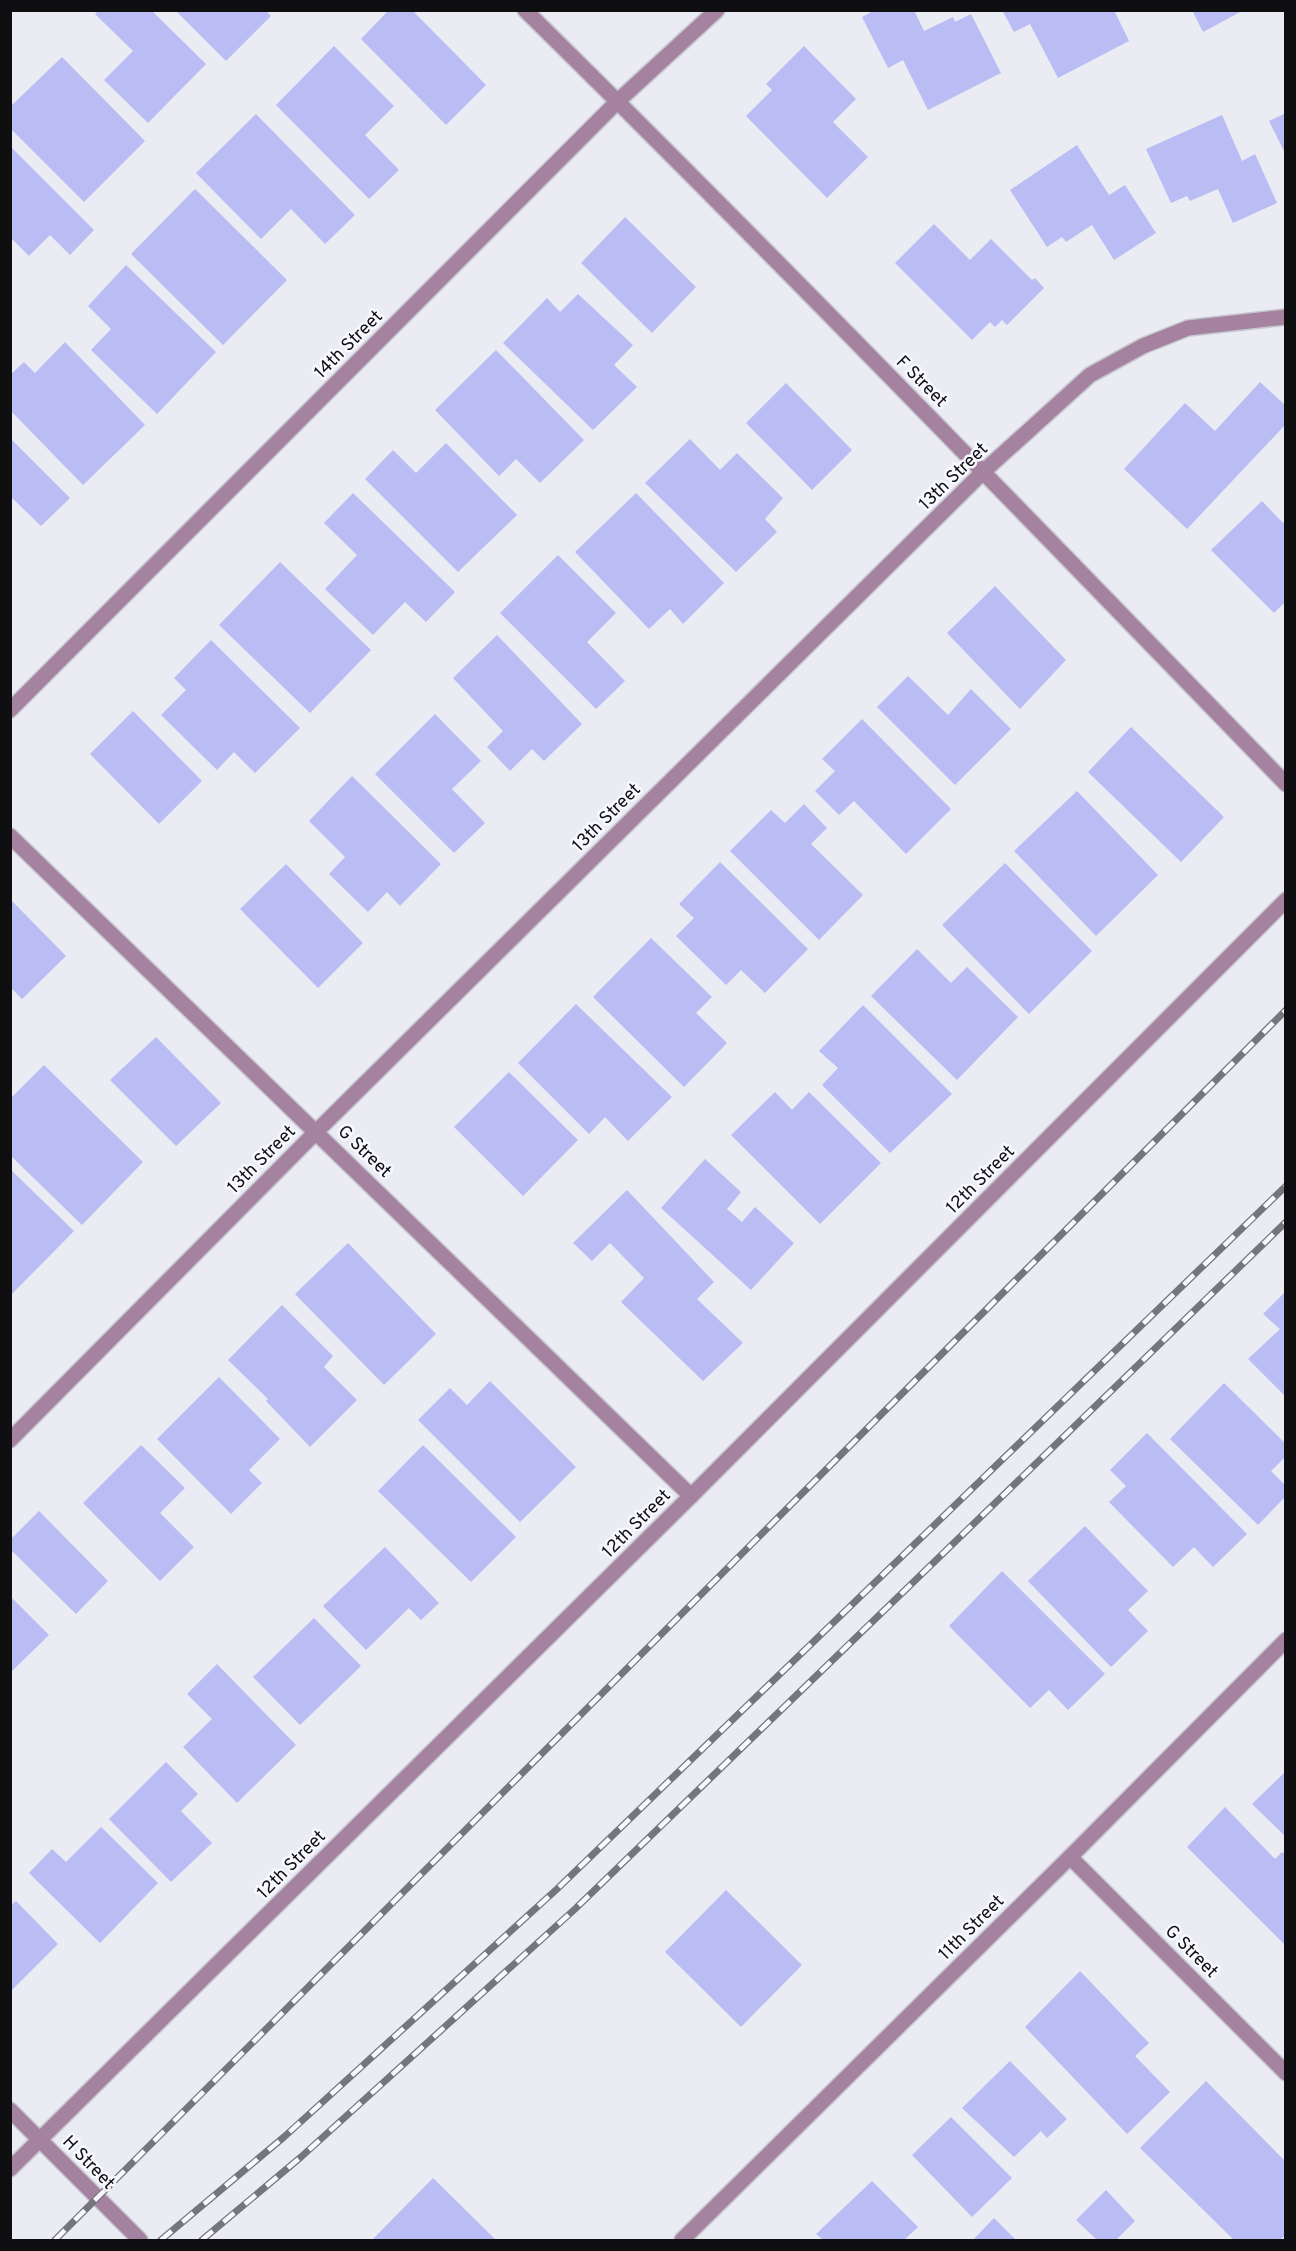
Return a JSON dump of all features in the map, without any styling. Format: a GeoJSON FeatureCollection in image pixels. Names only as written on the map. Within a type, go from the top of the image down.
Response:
{"type":"FeatureCollection","features":[{"type":"Feature","properties":{"kind":"street","name":"F Street"},"geometry":{"type":"LineString","coordinates":[[525,10],[984,471],[1286,784]]}},
{"type":"Feature","properties":{"kind":"street","name":"14th Street"},"geometry":{"type":"LineString","coordinates":[[10,710],[618,101],[717,10]]}},
{"type":"Feature","properties":{"kind":"street","name":"13th Street"},"geometry":{"type":"LineString","coordinates":[[10,1440],[317,1131],[984,471],[1090,375],[1143,346],[1188,328],[1286,317]]}},
{"type":"Feature","properties":{"kind":"street","name":"G Street"},"geometry":{"type":"LineString","coordinates":[[10,836],[317,1131],[691,1496]]}},
{"type":"Feature","properties":{"kind":"street","name":"12th Street"},"geometry":{"type":"LineString","coordinates":[[10,2169],[691,1496],[1286,900]]}},
{"type":"Feature","properties":{"kind":"street","name":"11th Street"},"geometry":{"type":"LineString","coordinates":[[682,2241],[1286,1640]]}},
{"type":"Feature","properties":{"kind":"street","name":"G Street"},"geometry":{"type":"LineString","coordinates":[[1070,1857],[1286,2073]]}},
{"type":"Feature","properties":{"kind":"street","name":"H Street"},"geometry":{"type":"LineString","coordinates":[[10,2110],[140,2241]]}},
{"type":"Feature","properties":{"kind":"building"},"geometry":{"type":"Polygon","coordinates":[[[99,10],[151,10],[206,64],[148,123],[104,80],[133,51],[95,14],[99,10]]]}},
{"type":"Feature","properties":{"kind":"building"},"geometry":{"type":"Polygon","coordinates":[[[175,10],[265,10],[271,16],[226,61],[175,10]]]}},
{"type":"Feature","properties":{"kind":"building"},"geometry":{"type":"Polygon","coordinates":[[[389,10],[412,10],[486,85],[446,125],[361,39],[389,10]]]}},
{"type":"Feature","properties":{"kind":"building"},"geometry":{"type":"Polygon","coordinates":[[[875,10],[914,10],[924,31],[953,17],[955,22],[971,14],[1001,73],[928,110],[903,60],[888,68],[862,17],[875,10]]]}},
{"type":"Feature","properties":{"kind":"building"},"geometry":{"type":"Polygon","coordinates":[[[1002,10],[1114,10],[1129,41],[1058,78],[1030,24],[1014,32],[1002,10]]]}},
{"type":"Feature","properties":{"kind":"building"},"geometry":{"type":"Polygon","coordinates":[[[1192,10],[1244,10],[1203,32],[1192,10]]]}},
{"type":"Feature","properties":{"kind":"building"},"geometry":{"type":"Polygon","coordinates":[[[334,46],[394,106],[365,135],[399,170],[369,199],[276,105],[334,46]]]}},
{"type":"Feature","properties":{"kind":"building"},"geometry":{"type":"Polygon","coordinates":[[[804,46],[856,99],[833,122],[868,157],[827,198],[746,116],[772,90],[766,84],[804,46]]]}},
{"type":"Feature","properties":{"kind":"building"},"geometry":{"type":"Polygon","coordinates":[[[62,57],[145,141],[84,202],[10,128],[10,107],[62,57]]]}},
{"type":"Feature","properties":{"kind":"building"},"geometry":{"type":"Polygon","coordinates":[[[1286,113],[1286,155],[1269,121],[1286,113]]]}},
{"type":"Feature","properties":{"kind":"building"},"geometry":{"type":"Polygon","coordinates":[[[256,114],[355,215],[325,244],[291,209],[261,239],[196,173],[256,114]]]}},
{"type":"Feature","properties":{"kind":"building"},"geometry":{"type":"Polygon","coordinates":[[[1222,115],[1242,161],[1255,154],[1277,203],[1233,223],[1218,189],[1190,201],[1187,196],[1171,203],[1146,149],[1222,115]]]}},
{"type":"Feature","properties":{"kind":"building"},"geometry":{"type":"Polygon","coordinates":[[[1077,145],[1109,195],[1125,185],[1156,233],[1114,260],[1092,225],[1066,242],[1062,237],[1047,247],[1010,190],[1077,145]]]}},
{"type":"Feature","properties":{"kind":"building"},"geometry":{"type":"Polygon","coordinates":[[[10,146],[94,230],[70,255],[50,235],[29,256],[10,237],[10,146]]]}},
{"type":"Feature","properties":{"kind":"building"},"geometry":{"type":"Polygon","coordinates":[[[195,189],[287,280],[223,345],[131,254],[195,189]]]}},
{"type":"Feature","properties":{"kind":"building"},"geometry":{"type":"Polygon","coordinates":[[[625,217],[696,287],[652,333],[581,263],[625,217]]]}},
{"type":"Feature","properties":{"kind":"building"},"geometry":{"type":"Polygon","coordinates":[[[934,224],[970,260],[991,239],[1032,280],[1035,278],[1044,288],[1007,325],[1002,320],[995,327],[990,322],[972,340],[895,263],[934,224]]]}},
{"type":"Feature","properties":{"kind":"building"},"geometry":{"type":"Polygon","coordinates":[[[126,265],[216,352],[157,414],[91,350],[111,329],[88,306],[126,265]]]}},
{"type":"Feature","properties":{"kind":"building"},"geometry":{"type":"Polygon","coordinates":[[[578,294],[633,345],[614,365],[637,387],[593,430],[503,343],[547,298],[560,312],[578,294]]]}},
{"type":"Feature","properties":{"kind":"building"},"geometry":{"type":"Polygon","coordinates":[[[65,342],[145,425],[83,485],[10,410],[10,375],[24,362],[35,373],[65,342]]]}},
{"type":"Feature","properties":{"kind":"building"},"geometry":{"type":"Polygon","coordinates":[[[496,350],[584,440],[540,483],[516,459],[499,476],[435,410],[496,350]]]}},
{"type":"Feature","properties":{"kind":"building"},"geometry":{"type":"Polygon","coordinates":[[[1260,382],[1286,406],[1286,424],[1187,529],[1124,469],[1185,403],[1215,431],[1260,382]]]}},
{"type":"Feature","properties":{"kind":"building"},"geometry":{"type":"Polygon","coordinates":[[[786,383],[852,450],[812,490],[746,423],[786,383]]]}},
{"type":"Feature","properties":{"kind":"building"},"geometry":{"type":"Polygon","coordinates":[[[10,438],[70,498],[41,526],[10,496],[10,438]]]}},
{"type":"Feature","properties":{"kind":"building"},"geometry":{"type":"Polygon","coordinates":[[[690,439],[720,470],[737,453],[783,498],[765,519],[777,532],[736,572],[645,483],[690,439]]]}},
{"type":"Feature","properties":{"kind":"building"},"geometry":{"type":"Polygon","coordinates":[[[446,443],[517,515],[458,572],[365,479],[393,450],[416,473],[446,443]]]}},
{"type":"Feature","properties":{"kind":"building"},"geometry":{"type":"Polygon","coordinates":[[[353,493],[455,592],[426,622],[405,602],[373,635],[325,589],[357,555],[324,523],[353,493]]]}},
{"type":"Feature","properties":{"kind":"building"},"geometry":{"type":"Polygon","coordinates":[[[636,493],[724,583],[683,624],[670,609],[649,629],[575,552],[636,493]]]}},
{"type":"Feature","properties":{"kind":"building"},"geometry":{"type":"Polygon","coordinates":[[[1262,501],[1283,523],[1286,520],[1286,601],[1274,613],[1211,550],[1262,501]]]}},
{"type":"Feature","properties":{"kind":"building"},"geometry":{"type":"Polygon","coordinates":[[[558,555],[616,613],[587,642],[625,681],[596,709],[500,613],[558,555]]]}},
{"type":"Feature","properties":{"kind":"building"},"geometry":{"type":"Polygon","coordinates":[[[280,562],[371,650],[310,713],[219,625],[280,562]]]}},
{"type":"Feature","properties":{"kind":"building"},"geometry":{"type":"Polygon","coordinates":[[[995,586],[1066,660],[1020,709],[947,633],[995,586]]]}},
{"type":"Feature","properties":{"kind":"building"},"geometry":{"type":"Polygon","coordinates":[[[497,635],[582,724],[544,761],[532,749],[510,771],[487,747],[503,731],[453,678],[497,635]]]}},
{"type":"Feature","properties":{"kind":"building"},"geometry":{"type":"Polygon","coordinates":[[[211,640],[300,728],[255,773],[234,752],[217,770],[161,715],[186,690],[174,678],[211,640]]]}},
{"type":"Feature","properties":{"kind":"building"},"geometry":{"type":"Polygon","coordinates":[[[908,676],[948,715],[971,689],[1011,729],[955,785],[877,707],[908,676]]]}},
{"type":"Feature","properties":{"kind":"building"},"geometry":{"type":"Polygon","coordinates":[[[133,711],[202,781],[159,824],[90,754],[133,711]]]}},
{"type":"Feature","properties":{"kind":"building"},"geometry":{"type":"Polygon","coordinates":[[[435,714],[481,761],[452,789],[485,823],[454,853],[375,774],[435,714]]]}},
{"type":"Feature","properties":{"kind":"building"},"geometry":{"type":"Polygon","coordinates":[[[862,719],[951,809],[906,854],[854,801],[839,815],[815,791],[835,771],[822,759],[862,719]]]}},
{"type":"Feature","properties":{"kind":"building"},"geometry":{"type":"Polygon","coordinates":[[[1131,727],[1224,817],[1181,862],[1088,772],[1131,727]]]}},
{"type":"Feature","properties":{"kind":"building"},"geometry":{"type":"Polygon","coordinates":[[[352,776],[441,864],[400,906],[387,892],[368,912],[329,874],[345,857],[309,821],[352,776]]]}},
{"type":"Feature","properties":{"kind":"building"},"geometry":{"type":"Polygon","coordinates":[[[1077,791],[1158,875],[1096,936],[1014,851],[1077,791]]]}},
{"type":"Feature","properties":{"kind":"building"},"geometry":{"type":"Polygon","coordinates":[[[804,804],[827,828],[811,844],[863,895],[819,940],[730,851],[771,810],[785,823],[804,804]]]}},
{"type":"Feature","properties":{"kind":"building"},"geometry":{"type":"Polygon","coordinates":[[[720,862],[808,949],[765,993],[741,970],[726,985],[676,936],[694,918],[679,904],[720,862]]]}},
{"type":"Feature","properties":{"kind":"building"},"geometry":{"type":"Polygon","coordinates":[[[1005,863],[1092,951],[1029,1014],[942,925],[1005,863]]]}},
{"type":"Feature","properties":{"kind":"building"},"geometry":{"type":"Polygon","coordinates":[[[286,864],[363,943],[318,988],[240,909],[286,864]]]}},
{"type":"Feature","properties":{"kind":"building"},"geometry":{"type":"Polygon","coordinates":[[[10,899],[66,956],[22,999],[10,987],[10,899]]]}},
{"type":"Feature","properties":{"kind":"building"},"geometry":{"type":"Polygon","coordinates":[[[651,938],[712,997],[696,1013],[727,1043],[684,1087],[593,997],[651,938]]]}},
{"type":"Feature","properties":{"kind":"building"},"geometry":{"type":"Polygon","coordinates":[[[917,949],[951,983],[967,967],[1018,1017],[957,1080],[871,996],[917,949]]]}},
{"type":"Feature","properties":{"kind":"building"},"geometry":{"type":"Polygon","coordinates":[[[576,1004],[672,1097],[628,1141],[605,1117],[589,1134],[518,1063],[576,1004]]]}},
{"type":"Feature","properties":{"kind":"building"},"geometry":{"type":"Polygon","coordinates":[[[863,1005],[952,1094],[890,1153],[822,1085],[838,1068],[819,1051],[863,1005]]]}},
{"type":"Feature","properties":{"kind":"building"},"geometry":{"type":"Polygon","coordinates":[[[156,1037],[221,1103],[176,1146],[110,1080],[156,1037]]]}},
{"type":"Feature","properties":{"kind":"building"},"geometry":{"type":"Polygon","coordinates":[[[44,1065],[143,1162],[82,1225],[10,1155],[10,1099],[44,1065]]]}},
{"type":"Feature","properties":{"kind":"building"},"geometry":{"type":"Polygon","coordinates":[[[509,1072],[578,1140],[523,1196],[454,1127],[509,1072]]]}},
{"type":"Feature","properties":{"kind":"building"},"geometry":{"type":"Polygon","coordinates":[[[775,1092],[792,1110],[809,1092],[881,1163],[820,1224],[731,1135],[775,1092]]]}},
{"type":"Feature","properties":{"kind":"building"},"geometry":{"type":"Polygon","coordinates":[[[705,1159],[741,1192],[727,1209],[742,1222],[755,1207],[794,1243],[751,1290],[661,1208],[705,1159]]]}},
{"type":"Feature","properties":{"kind":"building"},"geometry":{"type":"Polygon","coordinates":[[[10,1169],[74,1231],[10,1296],[10,1169]]]}},
{"type":"Feature","properties":{"kind":"building"},"geometry":{"type":"Polygon","coordinates":[[[627,1190],[714,1282],[697,1299],[743,1343],[703,1381],[621,1302],[644,1278],[610,1243],[592,1261],[573,1243],[627,1190]]]}},
{"type":"Feature","properties":{"kind":"building"},"geometry":{"type":"Polygon","coordinates":[[[348,1243],[436,1334],[384,1385],[295,1294],[348,1243]]]}},
{"type":"Feature","properties":{"kind":"building"},"geometry":{"type":"Polygon","coordinates":[[[1286,1291],[1286,1397],[1248,1359],[1280,1329],[1263,1314],[1286,1291]]]}},
{"type":"Feature","properties":{"kind":"building"},"geometry":{"type":"Polygon","coordinates":[[[282,1305],[333,1356],[324,1367],[357,1400],[310,1447],[266,1401],[268,1399],[228,1360],[282,1305]]]}},
{"type":"Feature","properties":{"kind":"building"},"geometry":{"type":"Polygon","coordinates":[[[219,1377],[280,1439],[249,1470],[262,1483],[231,1514],[157,1439],[219,1377]]]}},
{"type":"Feature","properties":{"kind":"building"},"geometry":{"type":"Polygon","coordinates":[[[490,1381],[576,1467],[520,1522],[418,1420],[450,1388],[467,1405],[490,1381]]]}},
{"type":"Feature","properties":{"kind":"building"},"geometry":{"type":"Polygon","coordinates":[[[1224,1383],[1286,1444],[1286,1456],[1271,1471],[1286,1486],[1286,1496],[1258,1525],[1170,1439],[1224,1383]]]}},
{"type":"Feature","properties":{"kind":"building"},"geometry":{"type":"Polygon","coordinates":[[[1147,1433],[1247,1534],[1213,1567],[1194,1547],[1173,1567],[1109,1502],[1126,1486],[1110,1470],[1147,1433]]]}},
{"type":"Feature","properties":{"kind":"building"},"geometry":{"type":"Polygon","coordinates":[[[141,1445],[185,1488],[160,1513],[194,1547],[160,1581],[83,1503],[141,1445]]]}},
{"type":"Feature","properties":{"kind":"building"},"geometry":{"type":"Polygon","coordinates":[[[423,1445],[516,1537],[471,1582],[378,1491],[423,1445]]]}},
{"type":"Feature","properties":{"kind":"building"},"geometry":{"type":"Polygon","coordinates":[[[39,1511],[108,1581],[76,1614],[10,1549],[10,1540],[39,1511]]]}},
{"type":"Feature","properties":{"kind":"building"},"geometry":{"type":"Polygon","coordinates":[[[1085,1526],[1148,1591],[1128,1610],[1148,1631],[1111,1667],[1028,1581],[1085,1526]]]}},
{"type":"Feature","properties":{"kind":"building"},"geometry":{"type":"Polygon","coordinates":[[[385,1547],[439,1603],[421,1620],[409,1608],[366,1650],[323,1606],[385,1547]]]}},
{"type":"Feature","properties":{"kind":"building"},"geometry":{"type":"Polygon","coordinates":[[[1002,1571],[1105,1674],[1068,1710],[1049,1690],[1030,1708],[949,1626],[1002,1571]]]}},
{"type":"Feature","properties":{"kind":"building"},"geometry":{"type":"Polygon","coordinates":[[[10,1596],[49,1635],[10,1673],[10,1596]]]}},
{"type":"Feature","properties":{"kind":"building"},"geometry":{"type":"Polygon","coordinates":[[[314,1618],[361,1666],[300,1725],[253,1677],[314,1618]]]}},
{"type":"Feature","properties":{"kind":"building"},"geometry":{"type":"Polygon","coordinates":[[[217,1664],[296,1745],[237,1803],[183,1747],[212,1719],[187,1694],[217,1664]]]}},
{"type":"Feature","properties":{"kind":"building"},"geometry":{"type":"Polygon","coordinates":[[[166,1762],[198,1794],[181,1811],[212,1843],[171,1882],[109,1819],[166,1762]]]}},
{"type":"Feature","properties":{"kind":"building"},"geometry":{"type":"Polygon","coordinates":[[[1286,1771],[1286,1837],[1252,1804],[1286,1771]]]}},
{"type":"Feature","properties":{"kind":"building"},"geometry":{"type":"Polygon","coordinates":[[[1225,1807],[1275,1859],[1282,1852],[1286,1855],[1286,1946],[1187,1847],[1225,1807]]]}},
{"type":"Feature","properties":{"kind":"building"},"geometry":{"type":"Polygon","coordinates":[[[101,1827],[158,1883],[100,1943],[29,1873],[52,1849],[66,1862],[101,1827]]]}},
{"type":"Feature","properties":{"kind":"building"},"geometry":{"type":"Polygon","coordinates":[[[726,1890],[802,1965],[741,2027],[665,1952],[726,1890]]]}},
{"type":"Feature","properties":{"kind":"building"},"geometry":{"type":"Polygon","coordinates":[[[16,1901],[58,1944],[10,1992],[10,1906],[16,1901]]]}},
{"type":"Feature","properties":{"kind":"building"},"geometry":{"type":"Polygon","coordinates":[[[1080,1971],[1149,2043],[1135,2056],[1170,2092],[1127,2134],[1025,2027],[1080,1971]]]}},
{"type":"Feature","properties":{"kind":"building"},"geometry":{"type":"Polygon","coordinates":[[[1010,2061],[1067,2119],[1047,2138],[1041,2131],[1014,2157],[962,2108],[1010,2061]]]}},
{"type":"Feature","properties":{"kind":"building"},"geometry":{"type":"Polygon","coordinates":[[[1206,2081],[1286,2162],[1286,2235],[1280,2240],[1234,2240],[1140,2148],[1206,2081]]]}},
{"type":"Feature","properties":{"kind":"building"},"geometry":{"type":"Polygon","coordinates":[[[951,2117],[1012,2178],[972,2217],[912,2155],[951,2117]]]}},
{"type":"Feature","properties":{"kind":"building"},"geometry":{"type":"Polygon","coordinates":[[[433,2178],[496,2240],[372,2240],[433,2178]]]}},
{"type":"Feature","properties":{"kind":"building"},"geometry":{"type":"Polygon","coordinates":[[[872,2181],[918,2227],[904,2240],[823,2240],[816,2234],[872,2181]]]}},
{"type":"Feature","properties":{"kind":"building"},"geometry":{"type":"Polygon","coordinates":[[[1106,2190],[1135,2221],[1116,2240],[1097,2240],[1076,2220],[1106,2190]]]}},
{"type":"Feature","properties":{"kind":"building"},"geometry":{"type":"Polygon","coordinates":[[[994,2218],[1016,2240],[973,2240],[994,2218]]]}},
{"type":"Feature","properties":{"kind":"railway"},"geometry":{"type":"LineString","coordinates":[[55,2240],[1286,1010]]}},
{"type":"Feature","properties":{"kind":"railway"},"geometry":{"type":"LineString","coordinates":[[161,2240],[284,2137],[557,1889],[1286,1186]]}},
{"type":"Feature","properties":{"kind":"railway"},"geometry":{"type":"LineString","coordinates":[[202,2240],[301,2157],[575,1909],[1286,1222]]}}]}
